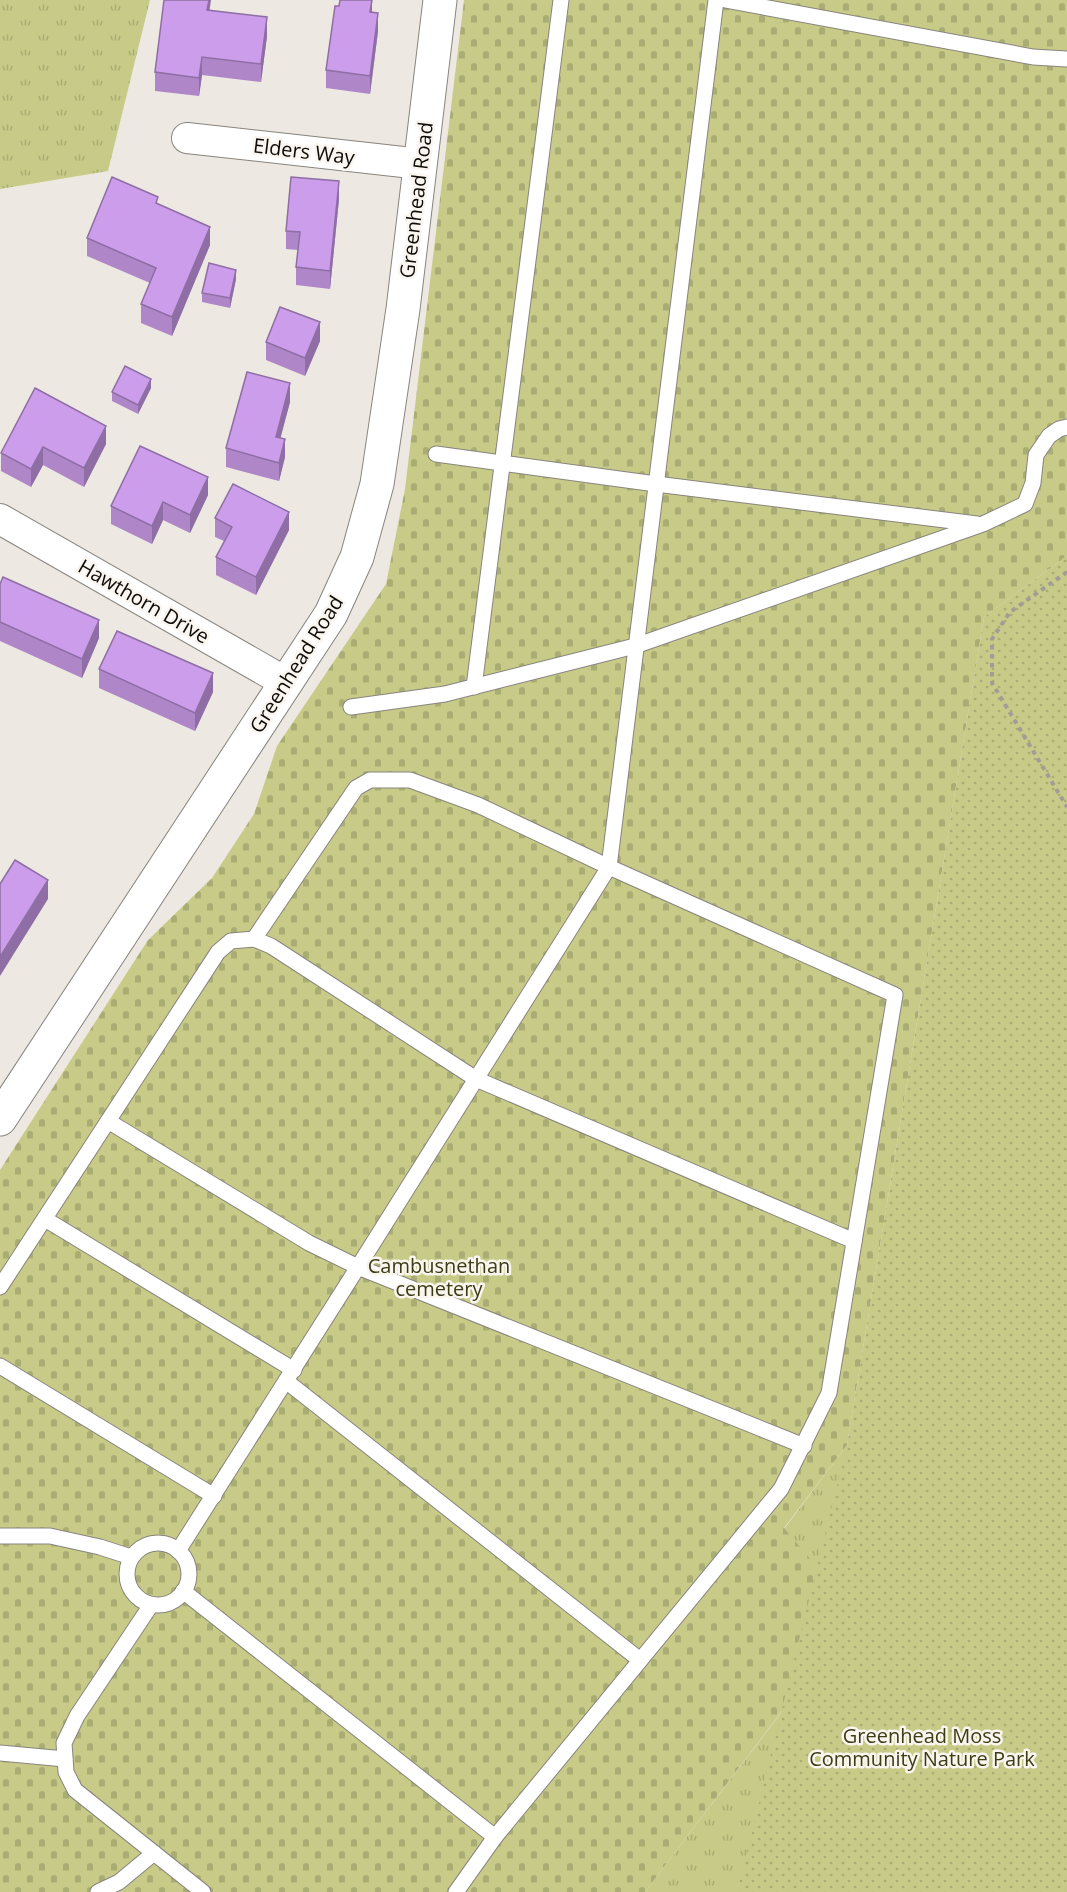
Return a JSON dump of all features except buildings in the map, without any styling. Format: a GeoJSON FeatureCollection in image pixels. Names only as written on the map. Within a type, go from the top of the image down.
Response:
{"type":"FeatureCollection","features":[{"type":"Feature","properties":{"kind":"street","name":"Greenhead Road"},"geometry":{"type":"LineString","coordinates":[[0,1119],[331,614],[357,557],[376,484],[403,309],[440,0]]}},
{"type":"Feature","properties":{"kind":"street","name":"Elders Way"},"geometry":{"type":"LineString","coordinates":[[187,138],[421,164]]}},
{"type":"Feature","properties":{"kind":"street","name":"Hawthorn Drive"},"geometry":{"type":"LineString","coordinates":[[0,519],[287,683]]}},
{"type":"Feature","properties":{"kind":"lane"},"geometry":{"type":"LineString","coordinates":[[474,687],[561,0]]}},
{"type":"Feature","properties":{"kind":"lane"},"geometry":{"type":"LineString","coordinates":[[178,1551],[609,867],[716,0]]}},
{"type":"Feature","properties":{"kind":"lane"},"geometry":{"type":"LineString","coordinates":[[725,0],[1033,57],[1067,59]]}},
{"type":"Feature","properties":{"kind":"lane"},"geometry":{"type":"LineString","coordinates":[[351,706],[445,694],[635,646],[983,524],[1024,504],[1033,483],[1036,456],[1049,436],[1067,427]]}},
{"type":"Feature","properties":{"kind":"lane"},"geometry":{"type":"LineString","coordinates":[[436,454],[656,484],[983,524]]}},
{"type":"Feature","properties":{"kind":"lane"},"geometry":{"type":"LineString","coordinates":[[254,939],[356,788],[370,780],[410,780],[478,805],[609,867],[895,995],[829,1393],[804,1446],[781,1489],[495,1837],[456,1892]]}},
{"type":"Feature","properties":{"kind":"lane"},"geometry":{"type":"LineString","coordinates":[[0,1287],[218,952],[231,941],[254,939],[271,946],[476,1079],[854,1241]]}},
{"type":"Feature","properties":{"kind":"lane"},"geometry":{"type":"LineString","coordinates":[[108,1121],[309,1243],[358,1268],[804,1446]]}},
{"type":"Feature","properties":{"kind":"lane"},"geometry":{"type":"LineString","coordinates":[[45,1219],[290,1376],[640,1660]]}},
{"type":"Feature","properties":{"kind":"lane"},"geometry":{"type":"LineString","coordinates":[[0,1366],[214,1496]]}},
{"type":"Feature","properties":{"kind":"lane"},"geometry":{"type":"LineString","coordinates":[[0,1536],[50,1536],[100,1547],[131,1557]]}},
{"type":"Feature","properties":{"kind":"lane"},"geometry":{"type":"LineString","coordinates":[[157,1542],[172,1546],[178,1551],[183,1555],[189,1569],[188,1585],[180,1597],[166,1605],[151,1605],[138,1599],[129,1586],[126,1571],[131,1557],[142,1546],[157,1542]]}},
{"type":"Feature","properties":{"kind":"lane"},"geometry":{"type":"LineString","coordinates":[[183,1591],[495,1837]]}},
{"type":"Feature","properties":{"kind":"lane"},"geometry":{"type":"LineString","coordinates":[[151,1605],[77,1716],[64,1743],[66,1772],[75,1790],[203,1892]]}},
{"type":"Feature","properties":{"kind":"lane"},"geometry":{"type":"LineString","coordinates":[[0,1753],[65,1759]]}},
{"type":"Feature","properties":{"kind":"lane"},"geometry":{"type":"LineString","coordinates":[[98,1892],[119,1882],[154,1853]]}},
{"type":"Feature","properties":{"kind":"path"},"geometry":{"type":"LineString","coordinates":[[1067,572],[1010,612],[992,639],[992,683],[1067,807]]}},
{"type":"Feature","properties":{"kind":"green space"},"geometry":{"type":"Polygon","coordinates":[[[0,0],[150,0],[108,171],[0,189],[0,0]]]}},
{"type":"Feature","properties":{"kind":"green space","name":"Cambusnethan cemetery"},"geometry":{"type":"Polygon","coordinates":[[[464,0],[1067,0],[1067,556],[984,617],[847,1445],[784,1528],[856,1613],[645,1892],[0,1892],[0,1170],[148,940],[212,878],[254,814],[277,746],[386,584],[405,489],[464,0]]]}},
{"type":"Feature","properties":{"kind":"green space","name":"Greenhead Moss Community Nature Park"},"geometry":{"type":"Polygon","coordinates":[[[1067,556],[1067,1892],[737,1892],[847,1445],[984,617],[1067,556]]]}},
{"type":"Feature","properties":{"kind":"green space"},"geometry":{"type":"Polygon","coordinates":[[[847,1445],[906,1525],[942,1648],[916,1788],[860,1892],[645,1892],[856,1614],[784,1529],[847,1445]]]}}]}
